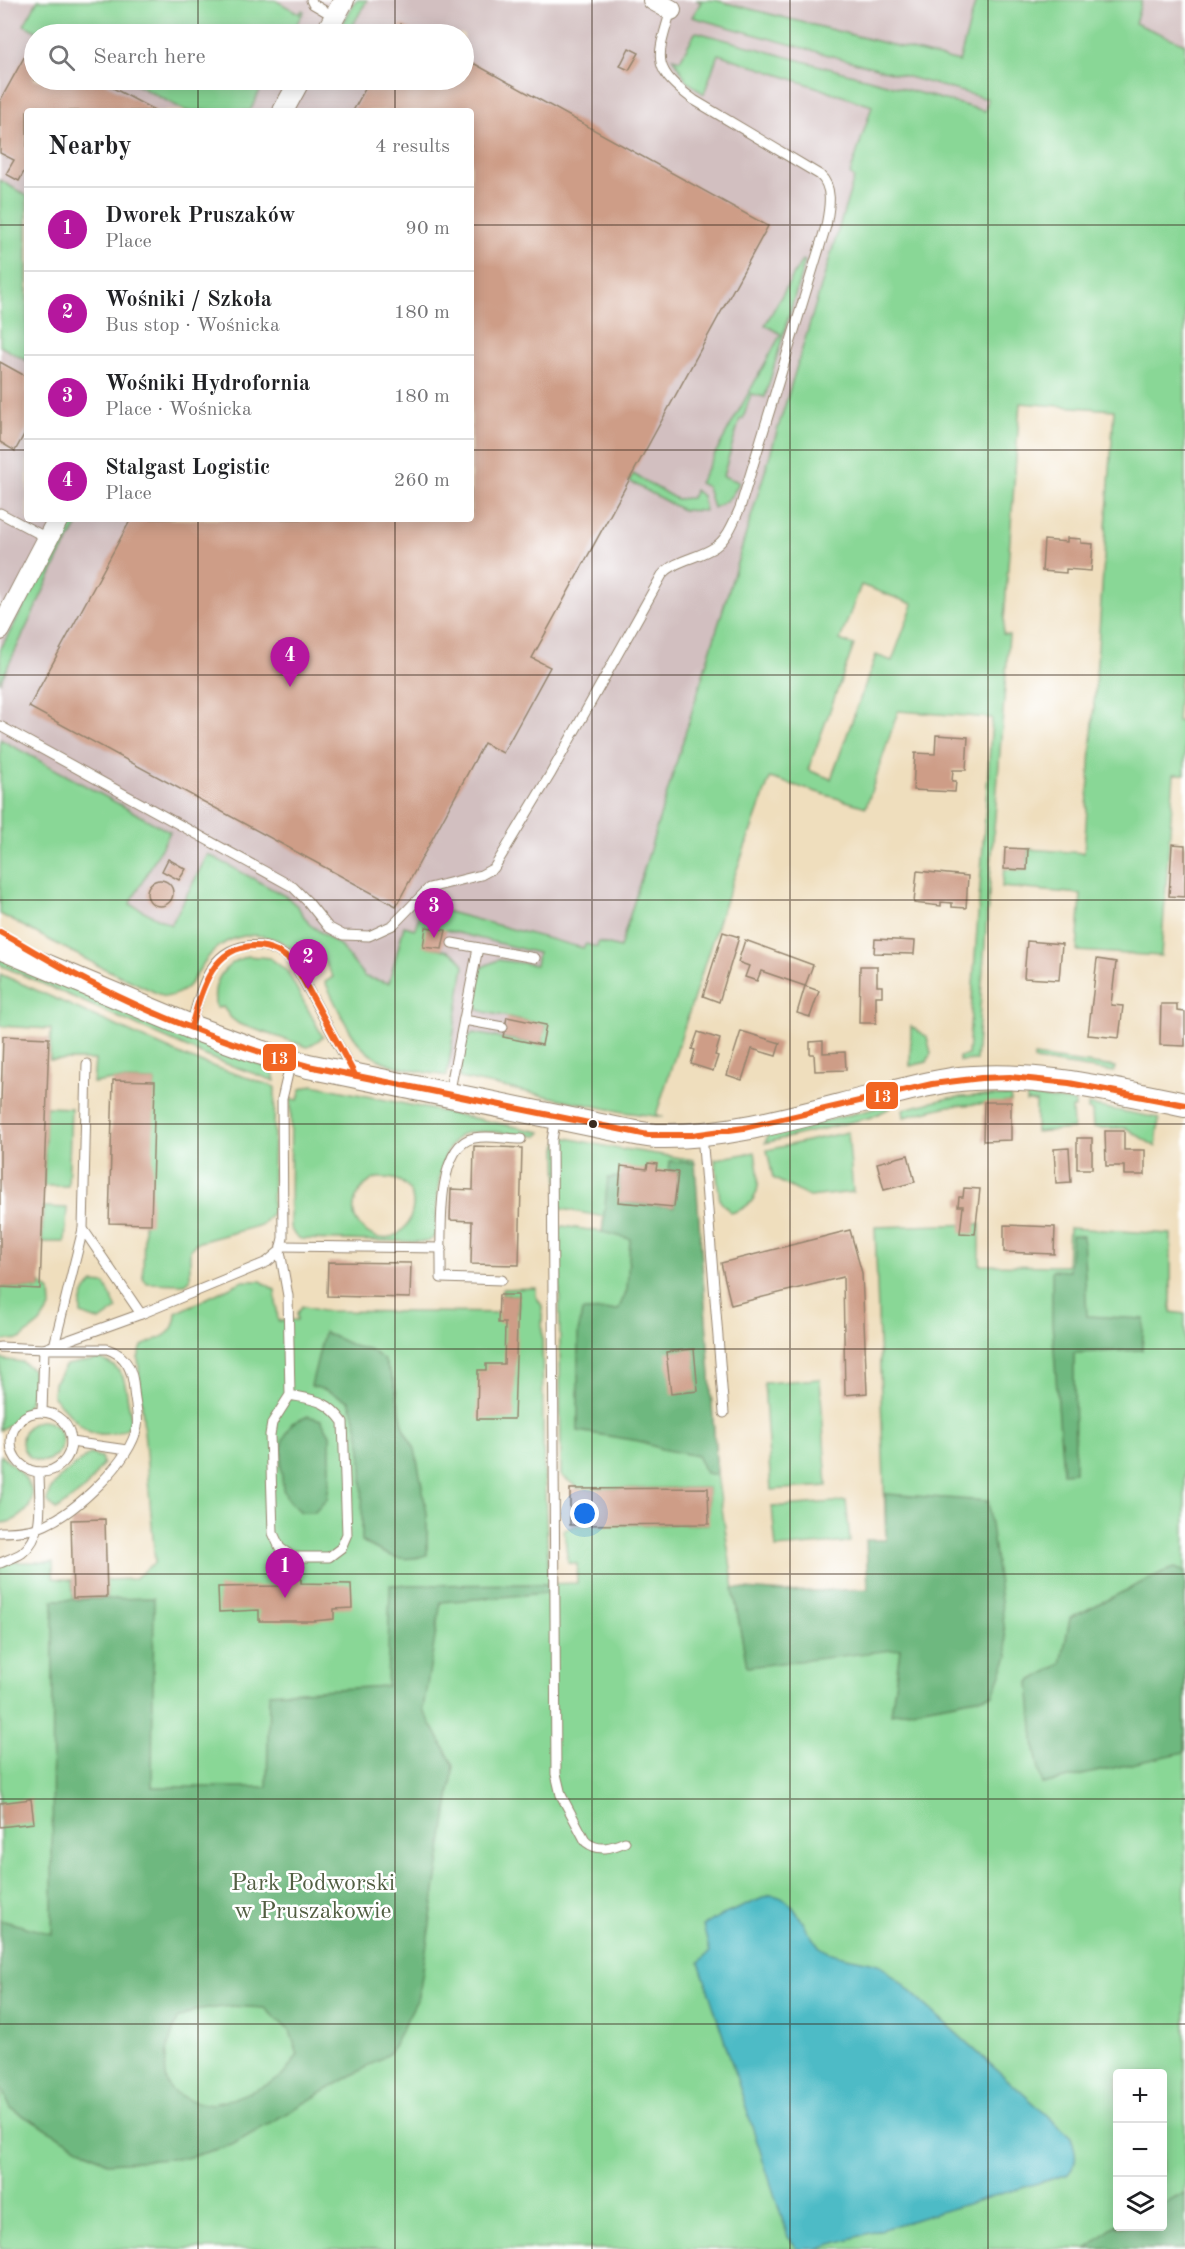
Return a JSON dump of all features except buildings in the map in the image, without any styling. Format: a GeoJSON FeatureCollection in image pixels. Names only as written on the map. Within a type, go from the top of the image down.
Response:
{"type":"FeatureCollection","features":[{"type":"Feature","properties":{"kind":"street"},"geometry":{"type":"LineString","coordinates":[[653,0],[671,10]]}},
{"type":"Feature","properties":{"kind":"street"},"geometry":{"type":"LineString","coordinates":[[331,24],[340,8]]}},
{"type":"Feature","properties":{"kind":"street"},"geometry":{"type":"LineString","coordinates":[[285,108],[295,90]]}},
{"type":"Feature","properties":{"kind":"street"},"geometry":{"type":"LineString","coordinates":[[0,630],[56,522]]}},
{"type":"Feature","properties":{"kind":"street"},"geometry":{"type":"LineString","coordinates":[[0,932],[104,990]]}},
{"type":"Feature","properties":{"kind":"street"},"geometry":{"type":"LineString","coordinates":[[0,947],[191,1028],[291,1061],[662,1137],[702,1134],[767,1124],[939,1082],[981,1078],[1041,1079],[1088,1085],[1185,1105]]}},
{"type":"Feature","properties":{"kind":"lane"},"geometry":{"type":"LineString","coordinates":[[311,0],[313,4],[340,8]]}},
{"type":"Feature","properties":{"kind":"lane"},"geometry":{"type":"LineString","coordinates":[[0,726],[293,888],[308,902],[328,927],[343,934],[369,936],[382,931],[404,916],[429,888],[481,875],[494,868],[550,775],[662,576],[669,567],[714,547],[725,537],[731,527],[740,508],[830,208],[830,191],[824,178],[815,170],[694,100],[665,75],[660,62],[659,50],[671,10]]}},
{"type":"Feature","properties":{"kind":"lane"},"geometry":{"type":"LineString","coordinates":[[0,513],[47,538]]}},
{"type":"Feature","properties":{"kind":"lane"},"geometry":{"type":"LineString","coordinates":[[452,943],[535,958]]}},
{"type":"Feature","properties":{"kind":"lane"},"geometry":{"type":"LineString","coordinates":[[191,1028],[212,967],[224,955],[238,948],[254,945],[272,947],[287,956],[295,965],[355,1075]]}},
{"type":"Feature","properties":{"kind":"lane"},"geometry":{"type":"LineString","coordinates":[[449,1095],[478,948]]}},
{"type":"Feature","properties":{"kind":"lane"},"geometry":{"type":"LineString","coordinates":[[464,1020],[503,1028]]}},
{"type":"Feature","properties":{"kind":"lane"},"geometry":{"type":"LineString","coordinates":[[290,1395],[321,1401],[335,1410],[343,1422],[347,1534],[341,1548],[329,1557],[293,1557],[280,1548],[273,1533],[270,1435],[272,1423],[290,1395],[288,1296],[280,1248],[283,1238],[282,1099],[291,1061]]}},
{"type":"Feature","properties":{"kind":"lane"},"geometry":{"type":"LineString","coordinates":[[42,1412],[49,1347],[83,1229],[87,1064]]}},
{"type":"Feature","properties":{"kind":"lane"},"geometry":{"type":"LineString","coordinates":[[556,1117],[552,1140],[556,1774],[561,1794],[586,1842],[601,1848],[611,1848],[625,1842]]}},
{"type":"Feature","properties":{"kind":"lane"},"geometry":{"type":"LineString","coordinates":[[702,1134],[724,1413]]}},
{"type":"Feature","properties":{"kind":"lane"},"geometry":{"type":"LineString","coordinates":[[502,1280],[441,1278],[442,1190],[452,1159],[462,1144],[473,1138],[521,1139]]}},
{"type":"Feature","properties":{"kind":"lane"},"geometry":{"type":"LineString","coordinates":[[83,1229],[141,1314]]}},
{"type":"Feature","properties":{"kind":"lane"},"geometry":{"type":"LineString","coordinates":[[49,1347],[141,1314],[267,1262],[280,1248],[442,1248]]}},
{"type":"Feature","properties":{"kind":"lane"},"geometry":{"type":"LineString","coordinates":[[0,1347],[107,1348],[115,1351],[124,1359],[133,1375],[137,1427],[127,1450],[106,1478],[73,1508],[39,1527],[0,1532]]}},
{"type":"Feature","properties":{"kind":"lane"},"geometry":{"type":"LineString","coordinates":[[42,1412],[51,1413],[68,1427],[71,1449],[67,1459],[60,1466],[50,1471],[39,1472],[29,1470],[20,1464],[14,1455],[11,1440],[15,1427],[21,1419],[30,1414],[42,1412]]}},
{"type":"Feature","properties":{"kind":"lane"},"geometry":{"type":"LineString","coordinates":[[0,1440],[11,1440]]}},
{"type":"Feature","properties":{"kind":"lane"},"geometry":{"type":"LineString","coordinates":[[71,1442],[127,1450]]}},
{"type":"Feature","properties":{"kind":"lane"},"geometry":{"type":"LineString","coordinates":[[0,1563],[21,1553],[35,1538],[39,1527],[39,1472]]}},
{"type":"Feature","properties":{"kind":"shaded area"},"geometry":{"type":"Polygon","coordinates":[[[0,0],[976,0],[959,61],[999,72],[748,843],[710,877],[562,1096],[381,1056],[310,933],[210,906],[175,986],[0,906],[0,0]]]}},
{"type":"Feature","properties":{"kind":"shaded area"},"geometry":{"type":"Polygon","coordinates":[[[1142,0],[1185,0],[1185,44],[1135,23],[1142,0]]]}},
{"type":"Feature","properties":{"kind":"green space"},"geometry":{"type":"Polygon","coordinates":[[[38,0],[275,0],[300,14],[302,10],[304,11],[297,24],[25,24],[38,0]]]}},
{"type":"Feature","properties":{"kind":"green space"},"geometry":{"type":"Polygon","coordinates":[[[356,0],[367,0],[354,24],[343,24],[356,0]]]}},
{"type":"Feature","properties":{"kind":"green space"},"geometry":{"type":"Polygon","coordinates":[[[696,0],[715,0],[959,62],[976,0],[1142,0],[1135,23],[1185,44],[1185,607],[1177,721],[1185,722],[1185,774],[1174,774],[1161,956],[1077,951],[1081,894],[1002,887],[1004,869],[1027,870],[1028,849],[1084,853],[1114,410],[1020,403],[1003,634],[1009,635],[976,1060],[959,1061],[959,1057],[968,1055],[992,718],[898,711],[866,807],[770,778],[720,916],[656,1115],[663,1117],[623,1112],[459,1078],[464,1047],[473,1033],[542,1045],[546,1025],[485,1012],[479,1010],[474,1003],[482,967],[498,960],[536,965],[538,953],[446,930],[424,946],[452,953],[461,960],[464,966],[447,1076],[392,1065],[367,1052],[352,1035],[325,982],[333,977],[323,959],[308,967],[299,955],[276,939],[262,936],[234,938],[221,945],[210,955],[188,986],[182,991],[165,997],[97,965],[0,914],[0,739],[170,832],[130,904],[171,925],[208,854],[287,897],[298,907],[309,924],[339,945],[365,977],[389,983],[404,926],[415,929],[422,905],[583,948],[586,944],[597,947],[598,942],[620,948],[854,178],[850,174],[872,106],[718,54],[704,94],[687,81],[673,58],[680,60],[697,32],[985,111],[988,99],[692,17],[701,2],[696,0]],[[861,585],[840,640],[854,645],[808,770],[831,779],[876,655],[892,661],[913,604],[861,585]]]}},
{"type":"Feature","properties":{"kind":"green space"},"geometry":{"type":"Polygon","coordinates":[[[146,90],[260,90],[251,108],[180,108],[146,90]]]}},
{"type":"Feature","properties":{"kind":"green space"},"geometry":{"type":"Polygon","coordinates":[[[0,180],[24,194],[24,359],[0,346],[0,180]]]}},
{"type":"Feature","properties":{"kind":"green space"},"geometry":{"type":"Polygon","coordinates":[[[802,260],[805,261],[765,397],[751,394],[743,419],[740,419],[723,476],[739,482],[729,498],[713,508],[707,487],[699,483],[781,334],[765,325],[802,260]]]}},
{"type":"Feature","properties":{"kind":"green space"},"geometry":{"type":"Polygon","coordinates":[[[633,474],[676,499],[691,498],[695,490],[702,496],[705,511],[682,510],[629,481],[633,474]]]}},
{"type":"Feature","properties":{"kind":"green space"},"geometry":{"type":"Polygon","coordinates":[[[70,522],[79,522],[60,556],[0,683],[0,650],[70,522]]]}},
{"type":"Feature","properties":{"kind":"green space"},"geometry":{"type":"Polygon","coordinates":[[[0,956],[215,1049],[259,1064],[273,1072],[275,1081],[215,1060],[0,965],[0,956]]]}},
{"type":"Feature","properties":{"kind":"green space"},"geometry":{"type":"Polygon","coordinates":[[[247,956],[270,958],[287,971],[323,1037],[308,1047],[239,1024],[223,1007],[216,1008],[215,990],[221,975],[232,964],[247,956]]]}},
{"type":"Feature","properties":{"kind":"green space"},"geometry":{"type":"Polygon","coordinates":[[[0,974],[188,1058],[275,1087],[272,1213],[261,1225],[196,1243],[190,1250],[190,1280],[185,1284],[147,1283],[143,1279],[144,1224],[155,1081],[113,1080],[93,1083],[95,1060],[50,1060],[51,1029],[0,1026],[0,974]]]}},
{"type":"Feature","properties":{"kind":"green space"},"geometry":{"type":"Polygon","coordinates":[[[911,1026],[927,1037],[931,1053],[927,1062],[910,1066],[911,1026]]]}},
{"type":"Feature","properties":{"kind":"green space"},"geometry":{"type":"Polygon","coordinates":[[[1034,1056],[1115,1067],[1114,1072],[1034,1060],[1034,1056]]]}},
{"type":"Feature","properties":{"kind":"green space"},"geometry":{"type":"Polygon","coordinates":[[[313,1085],[541,1132],[538,1136],[469,1132],[454,1141],[442,1165],[439,1180],[436,1234],[426,1242],[301,1239],[295,1236],[290,1227],[291,1099],[298,1100],[301,1089],[313,1085]],[[377,1178],[363,1187],[355,1201],[355,1216],[358,1223],[364,1230],[380,1238],[393,1236],[404,1228],[411,1216],[413,1202],[408,1189],[397,1180],[377,1178]]]}},
{"type":"Feature","properties":{"kind":"green space"},"geometry":{"type":"Polygon","coordinates":[[[1010,1096],[1011,1102],[948,1106],[904,1117],[903,1109],[949,1098],[1010,1096]]]}},
{"type":"Feature","properties":{"kind":"green space"},"geometry":{"type":"Polygon","coordinates":[[[1027,1096],[1075,1102],[1075,1108],[1072,1108],[1073,1129],[1036,1132],[1036,1102],[1026,1102],[1027,1096]]]}},
{"type":"Feature","properties":{"kind":"green space"},"geometry":{"type":"Polygon","coordinates":[[[890,1105],[890,1108],[872,1117],[765,1143],[768,1135],[890,1105]]]}},
{"type":"Feature","properties":{"kind":"green space"},"geometry":{"type":"Polygon","coordinates":[[[1088,1105],[1159,1118],[1156,1147],[1126,1128],[1093,1128],[1092,1111],[1088,1110],[1088,1105]]]}},
{"type":"Feature","properties":{"kind":"green space"},"geometry":{"type":"Polygon","coordinates":[[[46,1107],[71,1108],[68,1186],[44,1186],[46,1107]]]}},
{"type":"Feature","properties":{"kind":"green space"},"geometry":{"type":"Polygon","coordinates":[[[848,1132],[853,1192],[809,1197],[773,1178],[767,1150],[848,1132]]]}},
{"type":"Feature","properties":{"kind":"green space"},"geometry":{"type":"Polygon","coordinates":[[[563,1137],[623,1150],[694,1160],[717,1475],[741,1635],[891,1611],[886,1540],[875,1227],[980,1224],[980,1265],[1067,1266],[1069,1228],[1171,1234],[1171,1312],[1185,1314],[1185,2249],[0,2249],[0,1562],[53,1562],[53,1578],[72,1580],[73,1599],[107,1598],[106,1580],[134,1579],[155,1562],[138,1358],[142,1346],[170,1332],[176,1313],[243,1281],[261,1281],[275,1290],[278,1321],[297,1320],[297,1313],[302,1306],[322,1311],[518,1313],[518,1295],[502,1295],[502,1289],[536,1288],[536,1296],[542,1306],[543,1446],[549,1584],[577,1583],[577,1564],[568,1563],[564,1530],[578,1525],[708,1524],[708,1488],[579,1489],[561,1475],[559,1230],[563,1226],[602,1232],[605,1217],[562,1209],[558,1204],[557,1144],[563,1137]]]}},
{"type":"Feature","properties":{"kind":"green space"},"geometry":{"type":"Polygon","coordinates":[[[755,1152],[758,1172],[757,1190],[749,1204],[731,1213],[720,1201],[715,1159],[755,1152]]]}},
{"type":"Feature","properties":{"kind":"green space"},"geometry":{"type":"Polygon","coordinates":[[[670,1161],[695,1163],[717,1475],[706,1473],[697,1456],[661,1449],[639,1441],[578,1431],[578,1333],[582,1311],[618,1310],[627,1290],[630,1239],[602,1232],[608,1178],[620,1177],[619,1202],[674,1207],[678,1172],[669,1171],[670,1161]]]}},
{"type":"Feature","properties":{"kind":"green space"},"geometry":{"type":"Polygon","coordinates":[[[43,1207],[67,1208],[65,1242],[42,1242],[43,1207]]]}},
{"type":"Feature","properties":{"kind":"green space"},"geometry":{"type":"Polygon","coordinates":[[[1072,1235],[1083,1236],[1087,1316],[1144,1319],[1142,1350],[1074,1353],[1075,1472],[1063,1473],[1052,1323],[1052,1270],[1069,1271],[1072,1235]]]}},
{"type":"Feature","properties":{"kind":"green space"},"geometry":{"type":"Polygon","coordinates":[[[40,1283],[50,1291],[51,1306],[40,1323],[20,1339],[0,1341],[0,1287],[40,1289],[40,1283]]]}},
{"type":"Feature","properties":{"kind":"green space"},"geometry":{"type":"Polygon","coordinates":[[[93,1283],[105,1284],[117,1309],[100,1321],[81,1314],[83,1297],[93,1283]]]}},
{"type":"Feature","properties":{"kind":"green space"},"geometry":{"type":"Polygon","coordinates":[[[324,1332],[356,1347],[369,1349],[384,1360],[394,1381],[404,1430],[415,1449],[427,1513],[427,1555],[409,1559],[393,1557],[362,1541],[361,1452],[355,1417],[349,1401],[311,1386],[324,1332]]]}},
{"type":"Feature","properties":{"kind":"green space"},"geometry":{"type":"Polygon","coordinates":[[[0,1359],[22,1362],[32,1369],[33,1389],[22,1412],[9,1425],[0,1430],[0,1359]]]}},
{"type":"Feature","properties":{"kind":"green space"},"geometry":{"type":"Polygon","coordinates":[[[100,1359],[114,1366],[122,1375],[131,1420],[125,1429],[107,1434],[90,1432],[53,1397],[54,1383],[66,1365],[100,1359]]]}},
{"type":"Feature","properties":{"kind":"green space"},"geometry":{"type":"Polygon","coordinates":[[[820,1379],[827,1486],[771,1490],[764,1383],[820,1379]]]}},
{"type":"Feature","properties":{"kind":"green space"},"geometry":{"type":"Polygon","coordinates":[[[308,1416],[321,1420],[330,1435],[330,1476],[327,1499],[315,1512],[301,1512],[288,1500],[283,1489],[281,1466],[283,1440],[292,1423],[308,1416]]]}},
{"type":"Feature","properties":{"kind":"green space"},"geometry":{"type":"Polygon","coordinates":[[[42,1421],[50,1422],[56,1427],[61,1433],[61,1449],[56,1455],[50,1460],[42,1461],[34,1460],[28,1455],[23,1449],[22,1441],[23,1433],[28,1427],[34,1422],[42,1421]]]}},
{"type":"Feature","properties":{"kind":"green space"},"geometry":{"type":"Polygon","coordinates":[[[90,1454],[101,1457],[103,1464],[85,1489],[56,1510],[47,1502],[52,1487],[63,1475],[90,1454]]]}},
{"type":"Feature","properties":{"kind":"green space"},"geometry":{"type":"Polygon","coordinates":[[[0,1455],[23,1475],[32,1497],[28,1509],[23,1514],[12,1521],[0,1523],[0,1455]]]}},
{"type":"Feature","properties":{"kind":"green space"},"geometry":{"type":"Polygon","coordinates":[[[885,1494],[988,1501],[1008,1656],[993,1695],[891,1714],[900,1649],[747,1667],[733,1588],[784,1592],[868,1589],[866,1540],[886,1540],[885,1494]]]}},
{"type":"Feature","properties":{"kind":"green space"},"geometry":{"type":"Polygon","coordinates":[[[846,1501],[850,1542],[776,1548],[772,1507],[846,1501]]]}},
{"type":"Feature","properties":{"kind":"green space"},"geometry":{"type":"Polygon","coordinates":[[[1175,1568],[1185,1572],[1185,1752],[1042,1784],[1035,1750],[1029,1682],[1061,1664],[1070,1618],[1175,1568]]]}},
{"type":"Feature","properties":{"kind":"green space","name":"Park Podworski w Pruszakowie"},"geometry":{"type":"Polygon","coordinates":[[[549,1584],[546,1593],[441,1602],[423,1709],[454,1766],[419,1996],[389,2054],[232,2145],[186,2158],[107,2163],[11,2109],[0,2086],[0,1920],[52,1934],[53,1600],[154,1598],[152,1787],[267,1787],[269,1693],[387,1686],[390,1585],[549,1584]],[[230,2006],[194,2011],[177,2019],[166,2061],[166,2079],[169,2087],[188,2099],[211,2104],[247,2093],[281,2077],[298,2055],[290,2031],[264,2008],[230,2006]]]}},
{"type":"Feature","properties":{"kind":"green space"},"geometry":{"type":"Polygon","coordinates":[[[1185,2193],[1185,2249],[1086,2249],[1113,2227],[1113,2231],[1167,2231],[1167,2202],[1185,2193]]]}},
{"type":"Feature","properties":{"kind":"water"},"geometry":{"type":"Polygon","coordinates":[[[770,1895],[787,1901],[793,1907],[813,1939],[825,1950],[881,1965],[1071,2137],[1076,2157],[1068,2174],[816,2249],[798,2249],[788,2237],[699,1962],[710,1952],[703,1926],[718,1917],[770,1895]]]}},
{"type":"Feature","properties":{"kind":"transit line","name":"13"},"geometry":{"type":"LineString","coordinates":[[0,932],[69,972],[119,997],[198,1031],[253,1050],[308,1066],[648,1135],[692,1135],[744,1128],[932,1084],[981,1078],[1010,1077],[1069,1083],[1185,1105]]}},
{"type":"Feature","properties":{"kind":"transit line","name":"13"},"geometry":{"type":"LineString","coordinates":[[191,1027],[204,986],[210,974],[227,954],[239,948],[254,946],[271,949],[295,965],[355,1075]]}},
{"type":"Feature","properties":{"kind":"place","name":"Stalgast Logistic"},"geometry":{"type":"Point","coordinates":[290,687]}},
{"type":"Feature","properties":{"kind":"place","name":"Wośniki Hydrofornia"},"geometry":{"type":"Point","coordinates":[434,938]}},
{"type":"Feature","properties":{"kind":"place","name":"Wośniki / Szkoła"},"geometry":{"type":"Point","coordinates":[308,989]}},
{"type":"Feature","properties":{"kind":"place","name":"Dworek Pruszaków"},"geometry":{"type":"Point","coordinates":[285,1598]}}]}
